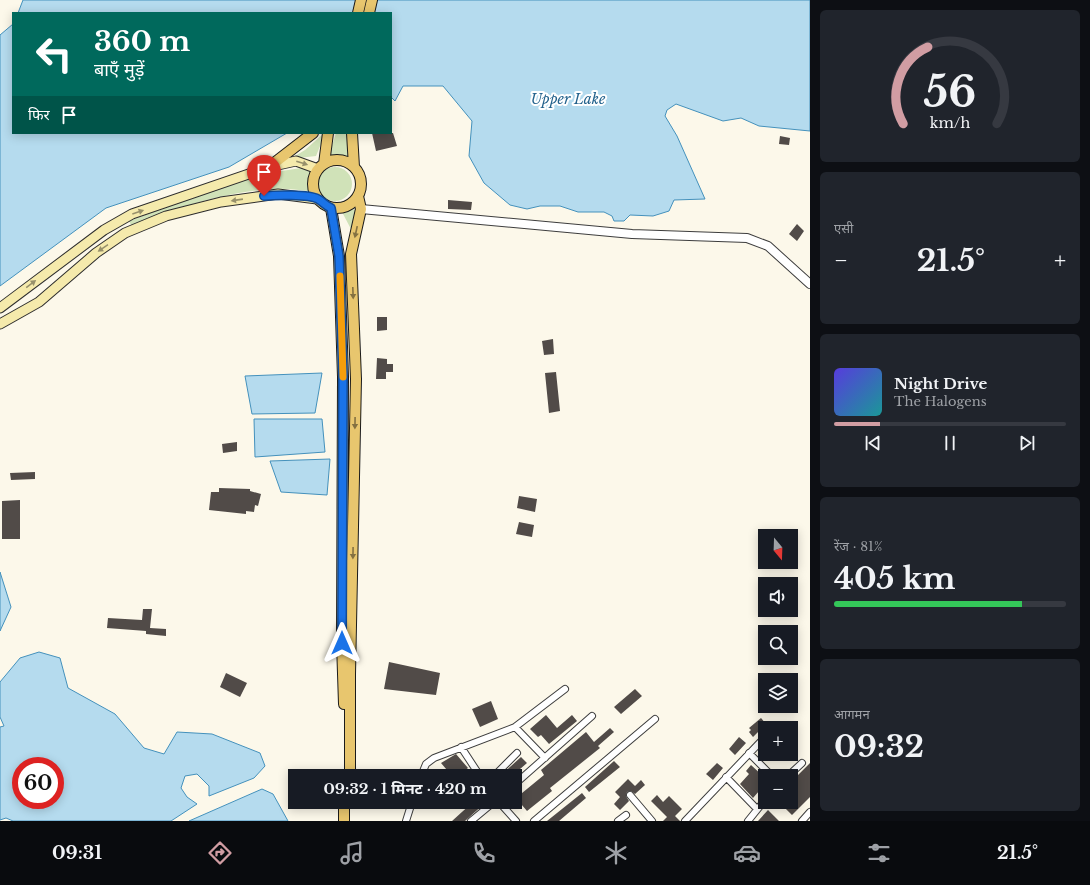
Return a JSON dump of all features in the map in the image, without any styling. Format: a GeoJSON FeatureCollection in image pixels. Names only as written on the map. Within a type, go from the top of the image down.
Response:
{"type":"FeatureCollection","features":[{"type":"Feature","properties":{"kind":"main road"},"geometry":{"type":"LineString","coordinates":[[358,12],[362,0]]}},
{"type":"Feature","properties":{"kind":"main road"},"geometry":{"type":"LineString","coordinates":[[369,12],[372,0]]}},
{"type":"Feature","properties":{"kind":"main road"},"geometry":{"type":"LineString","coordinates":[[269,166],[312,134]]}},
{"type":"Feature","properties":{"kind":"main road"},"geometry":{"type":"LineString","coordinates":[[317,199],[313,184],[321,166],[328,134]]}},
{"type":"Feature","properties":{"kind":"main road"},"geometry":{"type":"LineString","coordinates":[[350,769],[356,379],[351,254],[361,209],[358,196],[361,181],[354,167],[352,134]]}},
{"type":"Feature","properties":{"kind":"main road"},"geometry":{"type":"LineString","coordinates":[[0,308],[98,234],[132,214],[269,166],[296,161],[321,166],[340,160],[347,162],[354,167]]}},
{"type":"Feature","properties":{"kind":"main road"},"geometry":{"type":"LineString","coordinates":[[0,324],[39,302],[96,253],[125,233],[166,216],[221,202],[278,194],[317,199],[331,208],[346,207],[358,196]]}},
{"type":"Feature","properties":{"kind":"main road"},"geometry":{"type":"LineString","coordinates":[[331,208],[339,256],[343,376],[342,643],[346,769]]}},
{"type":"Feature","properties":{"kind":"main road"},"geometry":{"type":"LineString","coordinates":[[344,809],[344,821]]}},
{"type":"Feature","properties":{"kind":"main road"},"geometry":{"type":"LineString","coordinates":[[350,809],[350,821]]}},
{"type":"Feature","properties":{"kind":"street"},"geometry":{"type":"LineString","coordinates":[[361,209],[632,234],[747,238],[768,246],[810,284]]}},
{"type":"Feature","properties":{"kind":"street"},"geometry":{"type":"LineString","coordinates":[[424,769],[426,764],[434,758],[515,727],[565,690]]}},
{"type":"Feature","properties":{"kind":"street"},"geometry":{"type":"LineString","coordinates":[[522,778],[592,716]]}},
{"type":"Feature","properties":{"kind":"street"},"geometry":{"type":"LineString","coordinates":[[534,821],[655,719]]}},
{"type":"Feature","properties":{"kind":"street"},"geometry":{"type":"LineString","coordinates":[[515,727],[545,758]]}},
{"type":"Feature","properties":{"kind":"street"},"geometry":{"type":"LineString","coordinates":[[684,821],[758,744]]}},
{"type":"Feature","properties":{"kind":"street"},"geometry":{"type":"LineString","coordinates":[[461,747],[475,769]]}},
{"type":"Feature","properties":{"kind":"street"},"geometry":{"type":"LineString","coordinates":[[501,769],[518,753]]}},
{"type":"Feature","properties":{"kind":"street"},"geometry":{"type":"LineString","coordinates":[[749,753],[765,769]]}},
{"type":"Feature","properties":{"kind":"street"},"geometry":{"type":"LineString","coordinates":[[796,769],[802,763]]}},
{"type":"Feature","properties":{"kind":"street"},"geometry":{"type":"LineString","coordinates":[[726,777],[757,809],[748,821]]}},
{"type":"Feature","properties":{"kind":"street"},"geometry":{"type":"LineString","coordinates":[[630,795],[652,821]]}},
{"type":"Feature","properties":{"kind":"street"},"geometry":{"type":"LineString","coordinates":[[406,821],[410,809]]}},
{"type":"Feature","properties":{"kind":"street"},"geometry":{"type":"LineString","coordinates":[[471,821],[486,809]]}},
{"type":"Feature","properties":{"kind":"street"},"geometry":{"type":"LineString","coordinates":[[505,809],[516,821]]}},
{"type":"Feature","properties":{"kind":"street"},"geometry":{"type":"LineString","coordinates":[[802,821],[810,812]]}},
{"type":"Feature","properties":{"kind":"street"},"geometry":{"type":"LineString","coordinates":[[618,821],[626,815]]}},
{"type":"Feature","properties":{"kind":"green space"},"geometry":{"type":"Polygon","coordinates":[[[323,134],[325,134],[316,156],[290,159],[305,150],[323,134]]]}},
{"type":"Feature","properties":{"kind":"green space"},"geometry":{"type":"Polygon","coordinates":[[[336,134],[347,134],[349,158],[329,155],[336,134]]]}},
{"type":"Feature","properties":{"kind":"green space"},"geometry":{"type":"Polygon","coordinates":[[[312,167],[308,191],[278,189],[239,193],[183,207],[132,227],[129,221],[219,188],[266,174],[312,167]]]}},
{"type":"Feature","properties":{"kind":"green space"},"geometry":{"type":"Polygon","coordinates":[[[332,167],[338,167],[347,172],[351,178],[351,190],[347,196],[338,201],[332,201],[323,196],[318,187],[318,181],[323,172],[332,167]]]}},
{"type":"Feature","properties":{"kind":"green space"},"geometry":{"type":"Polygon","coordinates":[[[349,209],[357,210],[352,231],[342,212],[349,209]]]}},
{"type":"Feature","properties":{"kind":"water","name":"Upper Lake"},"geometry":{"type":"Polygon","coordinates":[[[23,0],[810,0],[810,131],[759,126],[741,118],[723,121],[676,104],[667,110],[665,116],[677,136],[705,199],[674,200],[669,211],[653,216],[630,215],[624,221],[614,221],[612,216],[604,212],[578,212],[560,206],[540,206],[527,209],[510,205],[484,183],[469,156],[472,121],[443,86],[403,86],[395,101],[392,98],[392,12],[18,12],[23,0]]]}},
{"type":"Feature","properties":{"kind":"water"},"geometry":{"type":"Polygon","coordinates":[[[12,25],[12,134],[285,134],[229,167],[106,208],[0,286],[0,35],[12,25]]]}},
{"type":"Feature","properties":{"kind":"water"},"geometry":{"type":"Polygon","coordinates":[[[322,373],[315,413],[252,414],[245,376],[322,373]]]}},
{"type":"Feature","properties":{"kind":"water"},"geometry":{"type":"Polygon","coordinates":[[[254,419],[322,419],[325,452],[255,457],[254,419]]]}},
{"type":"Feature","properties":{"kind":"water"},"geometry":{"type":"Polygon","coordinates":[[[330,459],[327,495],[281,492],[270,461],[330,459]]]}},
{"type":"Feature","properties":{"kind":"water"},"geometry":{"type":"Polygon","coordinates":[[[0,572],[11,607],[0,631],[0,572]]]}},
{"type":"Feature","properties":{"kind":"water"},"geometry":{"type":"Polygon","coordinates":[[[39,652],[60,658],[68,688],[115,714],[144,748],[164,754],[177,732],[212,734],[260,753],[265,766],[254,778],[209,796],[209,786],[197,774],[185,776],[181,788],[187,797],[197,804],[171,821],[13,821],[6,818],[0,820],[0,727],[4,726],[0,717],[0,682],[20,658],[39,652]]]}},
{"type":"Feature","properties":{"kind":"water"},"geometry":{"type":"Polygon","coordinates":[[[262,789],[273,794],[288,821],[189,821],[262,789]]]}},
{"type":"Feature","properties":{"kind":"building"},"geometry":{"type":"Polygon","coordinates":[[[393,133],[397,146],[376,151],[372,134],[393,133]]]}},
{"type":"Feature","properties":{"kind":"building"},"geometry":{"type":"Polygon","coordinates":[[[780,136],[790,138],[789,145],[779,144],[780,136]]]}},
{"type":"Feature","properties":{"kind":"building"},"geometry":{"type":"Polygon","coordinates":[[[448,200],[472,202],[471,210],[448,209],[448,200]]]}},
{"type":"Feature","properties":{"kind":"building"},"geometry":{"type":"Polygon","coordinates":[[[797,224],[804,231],[797,241],[789,234],[797,224]]]}},
{"type":"Feature","properties":{"kind":"building"},"geometry":{"type":"Polygon","coordinates":[[[377,317],[387,317],[387,330],[377,331],[377,317]]]}},
{"type":"Feature","properties":{"kind":"building"},"geometry":{"type":"Polygon","coordinates":[[[553,339],[554,354],[544,355],[542,341],[553,339]]]}},
{"type":"Feature","properties":{"kind":"building"},"geometry":{"type":"Polygon","coordinates":[[[377,358],[387,359],[387,364],[393,364],[393,372],[386,372],[386,379],[376,379],[377,358]]]}},
{"type":"Feature","properties":{"kind":"building"},"geometry":{"type":"Polygon","coordinates":[[[556,372],[560,411],[549,413],[545,373],[556,372]]]}},
{"type":"Feature","properties":{"kind":"building"},"geometry":{"type":"Polygon","coordinates":[[[237,442],[237,451],[223,453],[222,444],[237,442]]]}},
{"type":"Feature","properties":{"kind":"building"},"geometry":{"type":"Polygon","coordinates":[[[35,472],[35,479],[11,480],[10,473],[35,472]]]}},
{"type":"Feature","properties":{"kind":"building"},"geometry":{"type":"Polygon","coordinates":[[[219,488],[250,489],[250,491],[261,494],[258,506],[255,505],[254,512],[246,511],[246,514],[209,510],[211,492],[219,492],[219,488]]]}},
{"type":"Feature","properties":{"kind":"building"},"geometry":{"type":"Polygon","coordinates":[[[519,496],[537,499],[535,512],[517,508],[519,496]]]}},
{"type":"Feature","properties":{"kind":"building"},"geometry":{"type":"Polygon","coordinates":[[[20,500],[20,539],[2,539],[2,501],[20,500]]]}},
{"type":"Feature","properties":{"kind":"building"},"geometry":{"type":"Polygon","coordinates":[[[519,522],[534,525],[532,537],[516,534],[519,522]]]}},
{"type":"Feature","properties":{"kind":"building"},"geometry":{"type":"Polygon","coordinates":[[[143,609],[152,609],[150,628],[166,629],[166,636],[146,634],[146,631],[107,628],[108,618],[142,620],[143,609]]]}},
{"type":"Feature","properties":{"kind":"building"},"geometry":{"type":"Polygon","coordinates":[[[389,662],[440,673],[436,695],[384,689],[389,662]]]}},
{"type":"Feature","properties":{"kind":"building"},"geometry":{"type":"Polygon","coordinates":[[[226,673],[247,683],[240,697],[220,687],[226,673]]]}},
{"type":"Feature","properties":{"kind":"building"},"geometry":{"type":"Polygon","coordinates":[[[635,689],[642,696],[621,714],[614,707],[635,689]]]}},
{"type":"Feature","properties":{"kind":"building"},"geometry":{"type":"Polygon","coordinates":[[[491,701],[498,719],[480,727],[472,709],[491,701]]]}},
{"type":"Feature","properties":{"kind":"building"},"geometry":{"type":"Polygon","coordinates":[[[546,715],[557,728],[572,715],[577,721],[549,744],[541,735],[538,737],[530,729],[546,715]]]}},
{"type":"Feature","properties":{"kind":"building"},"geometry":{"type":"Polygon","coordinates":[[[761,718],[764,721],[758,721],[758,732],[753,737],[749,732],[751,730],[749,728],[761,718]]]}},
{"type":"Feature","properties":{"kind":"building"},"geometry":{"type":"Polygon","coordinates":[[[610,728],[614,732],[598,746],[600,748],[550,788],[552,791],[527,811],[522,805],[522,793],[544,775],[541,770],[586,732],[594,742],[610,728]]]}},
{"type":"Feature","properties":{"kind":"building"},"geometry":{"type":"Polygon","coordinates":[[[739,737],[746,743],[735,755],[729,749],[739,737]]]}},
{"type":"Feature","properties":{"kind":"building"},"geometry":{"type":"Polygon","coordinates":[[[456,754],[468,768],[446,769],[441,763],[456,754]]]}},
{"type":"Feature","properties":{"kind":"building"},"geometry":{"type":"Polygon","coordinates":[[[521,757],[527,763],[520,769],[508,769],[521,757]]]}},
{"type":"Feature","properties":{"kind":"building"},"geometry":{"type":"Polygon","coordinates":[[[614,761],[620,767],[589,792],[585,787],[614,761]]]}},
{"type":"Feature","properties":{"kind":"building"},"geometry":{"type":"Polygon","coordinates":[[[717,763],[723,768],[713,780],[706,774],[717,763]]]}},
{"type":"Feature","properties":{"kind":"building"},"geometry":{"type":"Polygon","coordinates":[[[810,763],[810,797],[798,809],[798,779],[798,775],[810,763]]]}},
{"type":"Feature","properties":{"kind":"building"},"geometry":{"type":"Polygon","coordinates":[[[751,765],[758,772],[758,792],[753,798],[740,784],[749,774],[746,771],[751,765]]]}},
{"type":"Feature","properties":{"kind":"building"},"geometry":{"type":"Polygon","coordinates":[[[628,779],[635,786],[641,780],[645,785],[635,794],[631,791],[627,792],[626,796],[629,801],[620,810],[614,804],[620,797],[615,792],[628,779]]]}},
{"type":"Feature","properties":{"kind":"building"},"geometry":{"type":"Polygon","coordinates":[[[582,793],[586,798],[559,821],[547,821],[582,793]]]}},
{"type":"Feature","properties":{"kind":"building"},"geometry":{"type":"Polygon","coordinates":[[[657,795],[663,802],[669,796],[682,809],[675,816],[680,821],[663,821],[667,817],[651,801],[657,795]]]}},
{"type":"Feature","properties":{"kind":"building"},"geometry":{"type":"Polygon","coordinates":[[[465,809],[478,809],[465,821],[452,821],[465,809]]]}},
{"type":"Feature","properties":{"kind":"building"},"geometry":{"type":"Polygon","coordinates":[[[786,809],[798,809],[792,815],[786,809]]]}},
{"type":"Feature","properties":{"kind":"building"},"geometry":{"type":"Polygon","coordinates":[[[768,810],[779,821],[758,821],[768,810]]]}},
{"type":"Feature","properties":{"kind":"slow traffic"},"geometry":{"type":"LineString","coordinates":[[340,276],[343,377]]}},
{"type":"Feature","properties":{"kind":"route"},"geometry":{"type":"LineString","coordinates":[[264,196],[278,194],[317,199],[331,208],[339,256],[343,376],[342,643]]}}]}
